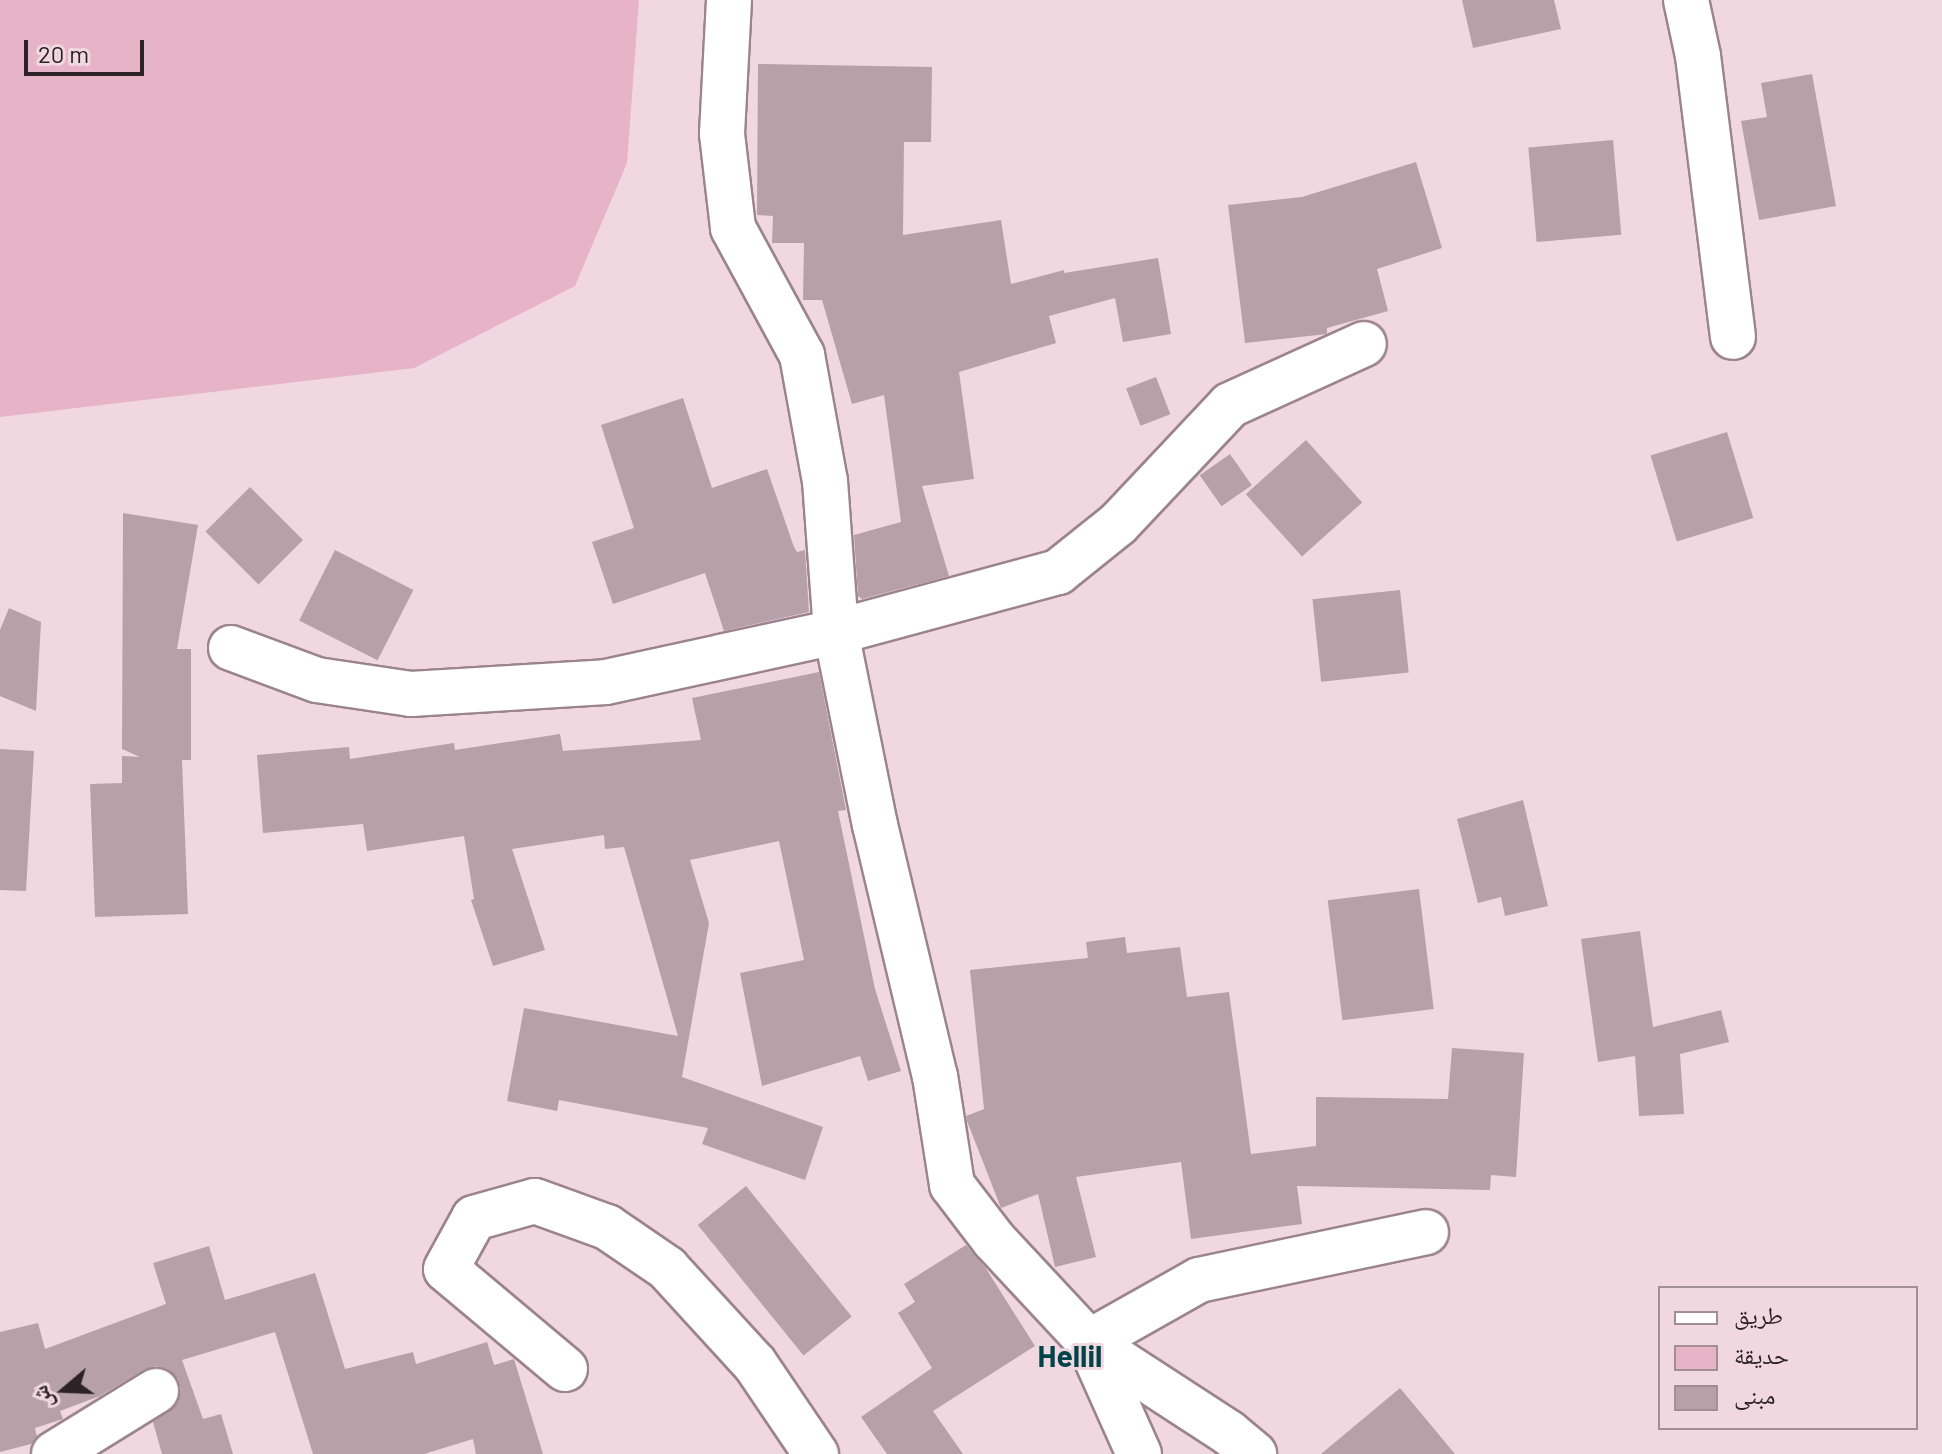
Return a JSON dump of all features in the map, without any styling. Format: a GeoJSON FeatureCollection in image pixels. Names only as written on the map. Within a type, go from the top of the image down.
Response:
{"type":"FeatureCollection","features":[{"type":"Feature","properties":{"kind":"street"},"geometry":{"type":"LineString","coordinates":[[729,0],[722,134],[733,228],[802,355],[825,481],[836,632],[875,825],[935,1076],[952,1185],[994,1240],[1089,1342],[1229,1433],[1254,1454]]}},
{"type":"Feature","properties":{"kind":"street"},"geometry":{"type":"LineString","coordinates":[[1686,0],[1698,56],[1733,337]]}},
{"type":"Feature","properties":{"kind":"street"},"geometry":{"type":"LineString","coordinates":[[231,648],[317,680],[411,694],[606,682],[836,632],[1058,572],[1118,524],[1230,405],[1364,344]]}},
{"type":"Feature","properties":{"kind":"street"},"geometry":{"type":"LineString","coordinates":[[565,1369],[446,1269],[474,1218],[535,1201],[607,1227],[667,1268],[755,1364],[816,1454]]}},
{"type":"Feature","properties":{"kind":"street"},"geometry":{"type":"LineString","coordinates":[[1089,1342],[1199,1280],[1426,1232]]}},
{"type":"Feature","properties":{"kind":"street"},"geometry":{"type":"LineString","coordinates":[[1089,1342],[1139,1454]]}},
{"type":"Feature","properties":{"kind":"street"},"geometry":{"type":"LineString","coordinates":[[54,1454],[156,1391]]}},
{"type":"Feature","properties":{"kind":"green space"},"geometry":{"type":"Polygon","coordinates":[[[0,0],[639,0],[627,163],[575,286],[414,368],[0,417],[0,0]]]}},
{"type":"Feature","properties":{"kind":"building"},"geometry":{"type":"Polygon","coordinates":[[[1462,0],[1554,0],[1561,29],[1473,48],[1462,0]]]}},
{"type":"Feature","properties":{"kind":"building"},"geometry":{"type":"Polygon","coordinates":[[[758,64],[932,67],[931,142],[904,142],[903,235],[1001,220],[1011,284],[1064,270],[1064,273],[1158,258],[1171,334],[1123,342],[1115,298],[1049,316],[1056,343],[959,372],[974,479],[922,486],[949,576],[862,599],[858,596],[854,535],[901,522],[884,395],[852,404],[822,300],[803,300],[804,243],[772,243],[773,216],[757,215],[758,64]]]}},
{"type":"Feature","properties":{"kind":"building"},"geometry":{"type":"Polygon","coordinates":[[[1812,74],[1836,206],[1759,220],[1741,121],[1767,117],[1761,83],[1812,74]]]}},
{"type":"Feature","properties":{"kind":"building"},"geometry":{"type":"Polygon","coordinates":[[[1613,140],[1621,235],[1537,242],[1528,147],[1613,140]]]}},
{"type":"Feature","properties":{"kind":"building"},"geometry":{"type":"Polygon","coordinates":[[[1416,162],[1442,248],[1377,269],[1388,311],[1327,328],[1327,334],[1245,343],[1228,205],[1302,197],[1416,162]]]}},
{"type":"Feature","properties":{"kind":"building"},"geometry":{"type":"Polygon","coordinates":[[[1156,377],[1170,414],[1140,426],[1126,388],[1156,377]]]}},
{"type":"Feature","properties":{"kind":"building"},"geometry":{"type":"Polygon","coordinates":[[[683,398],[712,488],[767,469],[794,547],[797,552],[805,550],[809,612],[724,631],[705,573],[613,604],[592,542],[634,528],[601,425],[683,398]]]}},
{"type":"Feature","properties":{"kind":"building"},"geometry":{"type":"Polygon","coordinates":[[[1727,432],[1753,518],[1677,541],[1650,455],[1727,432]]]}},
{"type":"Feature","properties":{"kind":"building"},"geometry":{"type":"Polygon","coordinates":[[[1306,440],[1362,502],[1302,557],[1246,494],[1306,440]]]}},
{"type":"Feature","properties":{"kind":"building"},"geometry":{"type":"Polygon","coordinates":[[[1230,454],[1252,485],[1221,506],[1200,475],[1230,454]]]}},
{"type":"Feature","properties":{"kind":"building"},"geometry":{"type":"Polygon","coordinates":[[[250,487],[303,540],[258,585],[205,532],[250,487]]]}},
{"type":"Feature","properties":{"kind":"building"},"geometry":{"type":"Polygon","coordinates":[[[123,513],[198,525],[177,649],[191,649],[191,760],[182,760],[188,914],[95,917],[90,784],[122,783],[122,756],[140,757],[122,749],[123,513]]]}},
{"type":"Feature","properties":{"kind":"building"},"geometry":{"type":"Polygon","coordinates":[[[335,550],[413,590],[378,660],[299,620],[335,550]]]}},
{"type":"Feature","properties":{"kind":"building"},"geometry":{"type":"Polygon","coordinates":[[[1400,590],[1409,673],[1321,682],[1312,599],[1400,590]]]}},
{"type":"Feature","properties":{"kind":"building"},"geometry":{"type":"Polygon","coordinates":[[[9,608],[41,622],[36,711],[0,696],[0,630],[9,608]]]}},
{"type":"Feature","properties":{"kind":"building"},"geometry":{"type":"Polygon","coordinates":[[[819,672],[846,810],[838,811],[875,989],[901,1071],[868,1081],[860,1056],[762,1086],[740,973],[804,960],[779,841],[690,860],[709,923],[682,1077],[823,1127],[805,1180],[702,1144],[708,1128],[559,1100],[557,1111],[507,1101],[524,1008],[678,1036],[624,847],[605,849],[604,835],[512,849],[545,950],[493,966],[471,900],[474,899],[464,836],[367,851],[363,824],[263,833],[257,755],[349,747],[350,759],[454,743],[455,750],[560,734],[563,751],[701,740],[692,698],[819,672]]]}},
{"type":"Feature","properties":{"kind":"building"},"geometry":{"type":"Polygon","coordinates":[[[0,749],[34,751],[26,891],[0,890],[0,749]]]}},
{"type":"Feature","properties":{"kind":"building"},"geometry":{"type":"Polygon","coordinates":[[[1523,800],[1548,906],[1505,916],[1501,897],[1478,903],[1457,819],[1523,800]]]}},
{"type":"Feature","properties":{"kind":"building"},"geometry":{"type":"Polygon","coordinates":[[[1419,889],[1434,1009],[1342,1020],[1328,900],[1419,889]]]}},
{"type":"Feature","properties":{"kind":"building"},"geometry":{"type":"Polygon","coordinates":[[[1640,931],[1653,1027],[1721,1010],[1729,1042],[1680,1054],[1684,1114],[1639,1116],[1635,1056],[1598,1062],[1581,939],[1640,931]]]}},
{"type":"Feature","properties":{"kind":"building"},"geometry":{"type":"Polygon","coordinates":[[[1125,937],[1127,953],[1180,947],[1187,997],[1229,992],[1251,1154],[1316,1146],[1316,1097],[1448,1099],[1452,1048],[1524,1053],[1516,1177],[1491,1175],[1490,1190],[1297,1186],[1302,1224],[1191,1239],[1181,1162],[1076,1177],[1096,1257],[1055,1267],[1038,1194],[1001,1208],[967,1121],[966,1116],[984,1109],[970,970],[1088,958],[1086,942],[1125,937]]]}},
{"type":"Feature","properties":{"kind":"building"},"geometry":{"type":"Polygon","coordinates":[[[746,1186],[852,1317],[804,1356],[698,1225],[746,1186]]]}},
{"type":"Feature","properties":{"kind":"building"},"geometry":{"type":"Polygon","coordinates":[[[966,1245],[985,1267],[1035,1346],[933,1411],[963,1454],[887,1454],[861,1417],[932,1368],[898,1313],[915,1302],[904,1284],[966,1245]]]}},
{"type":"Feature","properties":{"kind":"building"},"geometry":{"type":"Polygon","coordinates":[[[209,1246],[225,1300],[315,1273],[345,1369],[413,1352],[416,1364],[487,1342],[494,1365],[514,1359],[543,1454],[476,1454],[473,1439],[424,1454],[313,1454],[275,1332],[182,1360],[203,1419],[221,1414],[233,1454],[162,1454],[153,1422],[178,1403],[181,1389],[178,1379],[168,1369],[156,1366],[143,1370],[100,1396],[60,1411],[63,1419],[35,1428],[37,1437],[31,1444],[0,1452],[0,1332],[38,1323],[45,1349],[166,1304],[153,1263],[209,1246]]]}},
{"type":"Feature","properties":{"kind":"building"},"geometry":{"type":"Polygon","coordinates":[[[1400,1388],[1455,1454],[1321,1454],[1400,1388]]]}},
{"type":"Feature","properties":{"kind":"district","name":"Hellil"},"geometry":{"type":"Point","coordinates":[1070,1355]}}]}
